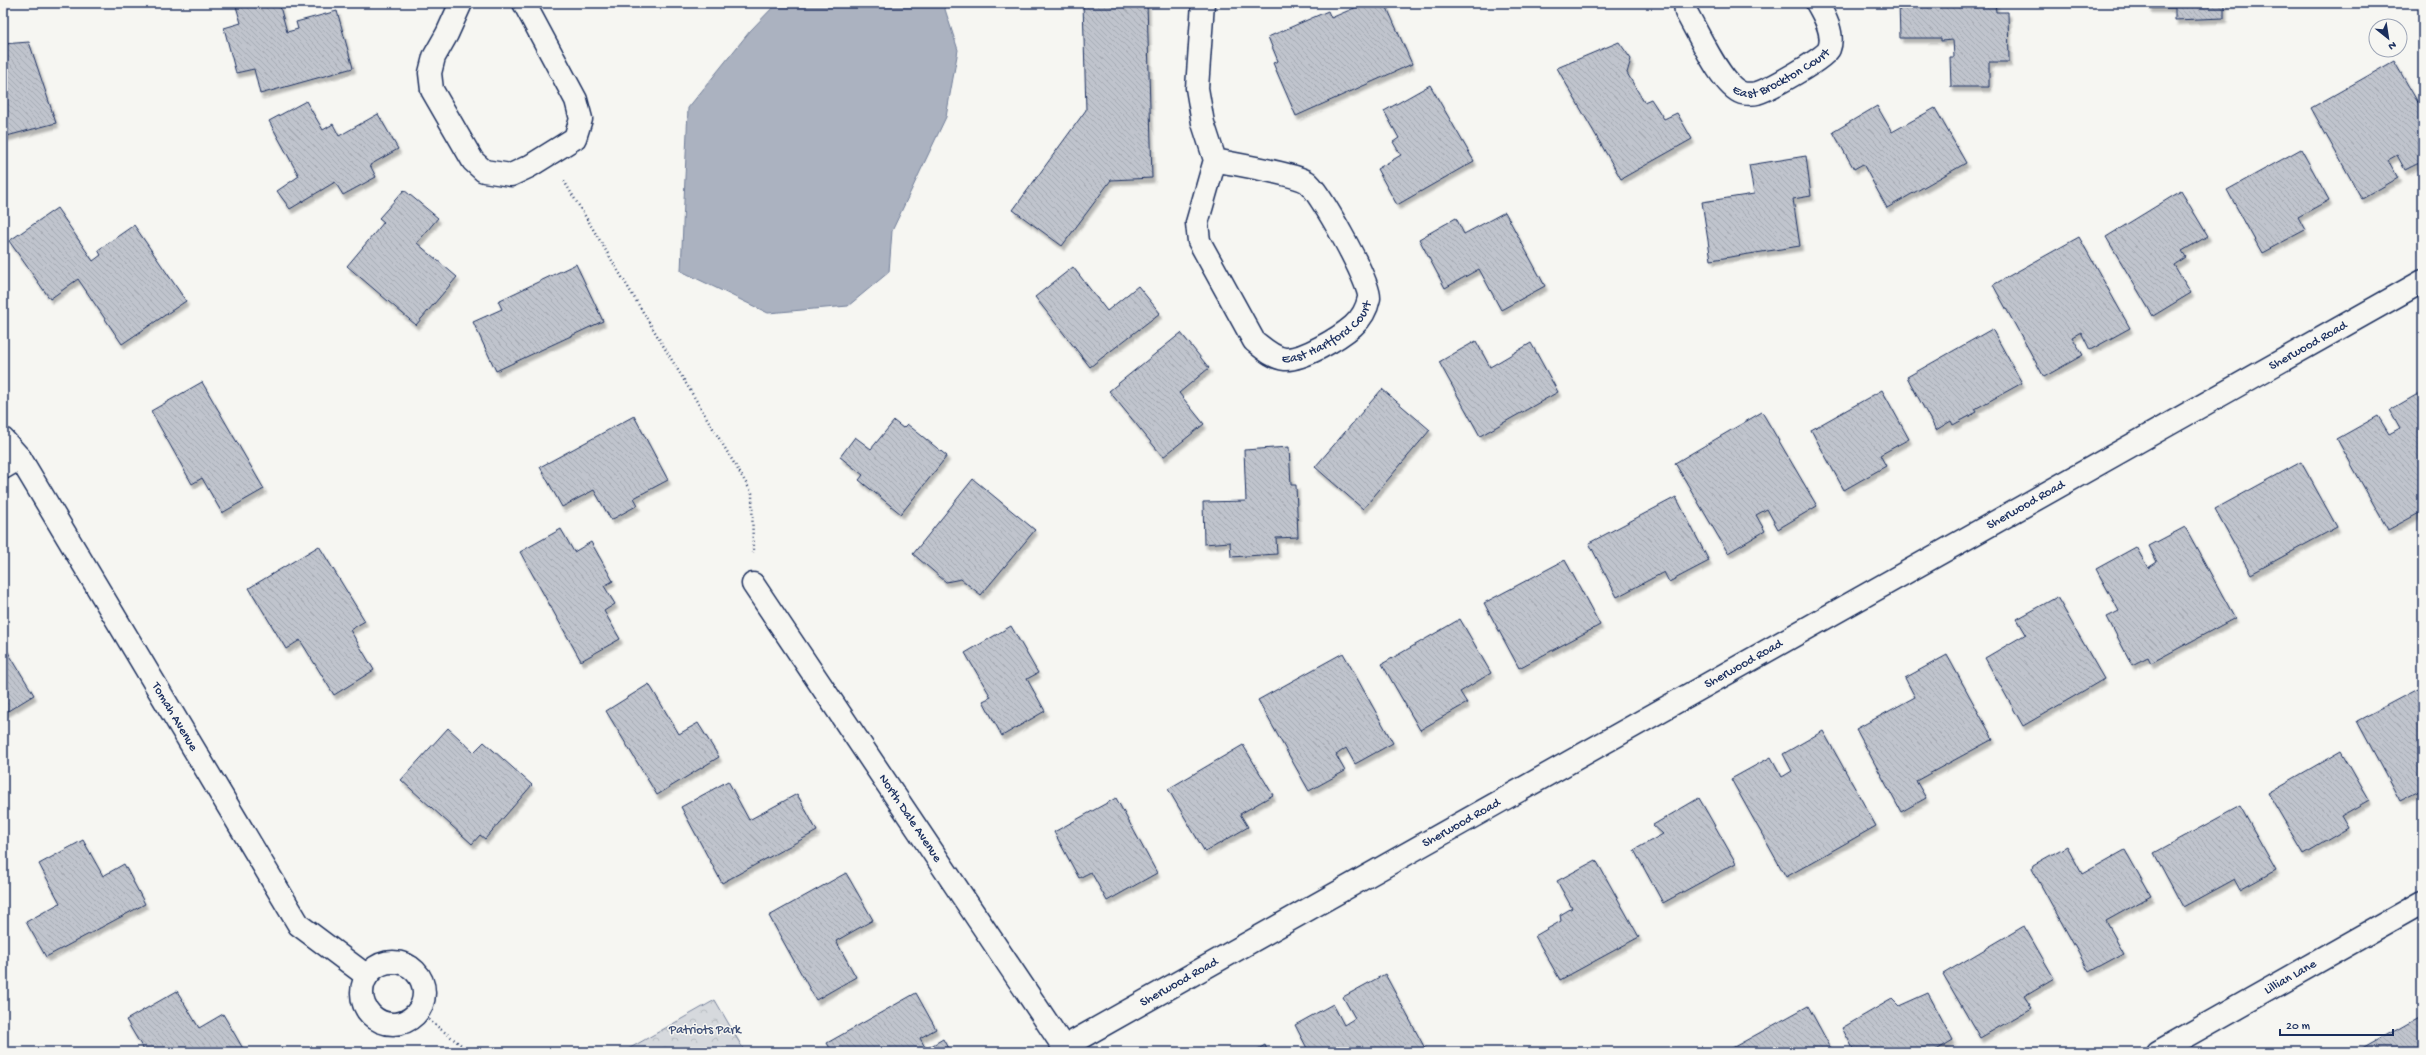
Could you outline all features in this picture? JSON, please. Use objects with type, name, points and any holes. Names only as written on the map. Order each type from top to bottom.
[{"type":"street","points":[[461,3],[447,34],[434,57],[430,74],[432,90],[473,161],[484,171],[511,174],[530,166],[575,138],[581,119],[576,100],[524,3]]},
{"type":"street","points":[[1203,3],[1197,88],[1203,123],[1215,160]]},
{"type":"street","name":"East Brockton Court","points":[[1685,3],[1686,12],[1728,84],[1743,94],[1757,94],[1821,58],[1829,49],[1830,33],[1817,3]]},
{"type":"street","name":"East Hartford Court","points":[[1215,160],[1306,181],[1319,195],[1364,278],[1370,296],[1364,313],[1353,326],[1305,355],[1285,359],[1269,353],[1254,341],[1199,241],[1197,223],[1215,160]]},
{"type":"street","name":"Sherwood Road","points":[[1066,1049],[2423,281]]},
{"type":"street","name":"Tomah Avenue","points":[[3,439],[12,463],[299,925],[367,976]]},
{"type":"street","name":"North Dale Avenue","points":[[753,584],[1066,1049]]},
{"type":"street","name":"Lillian Lane","points":[[2158,1052],[2423,902]]},
{"type":"street","points":[[401,963],[411,967],[418,974],[424,992],[423,1002],[419,1012],[412,1019],[402,1023],[391,1025],[380,1022],[365,1008],[362,997],[362,986],[367,976],[382,964],[401,963]]},
{"type":"path","points":[[547,155],[752,493],[753,584]]},
{"type":"path","points":[[419,1012],[470,1052]]},
{"type":"green space","name":"Patriots Park","points":[[715,1000],[745,1052],[623,1052]]},
{"type":"shaded area","points":[[777,3],[943,3],[958,50],[946,117],[892,231],[889,272],[848,306],[768,313],[681,271],[688,108],[750,31]]},
{"type":"building","points":[[235,3],[279,3],[287,32],[298,29],[296,22],[337,11],[353,68],[260,94],[254,69],[236,73],[224,28],[241,23]]},
{"type":"building","points":[[1083,3],[1147,3],[1152,178],[1111,180],[1062,246],[1013,210],[1086,110]]},
{"type":"building","points":[[1366,3],[1385,3],[1412,64],[1296,116],[1273,63],[1278,61],[1268,37],[1328,11],[1331,18]]},
{"type":"building","points":[[1899,3],[1995,3],[1996,12],[2008,12],[2009,62],[1989,62],[1989,87],[1951,87],[1950,57],[1954,57],[1953,40],[1941,41],[1941,38],[1900,38]]},
{"type":"building","points":[[2149,3],[2235,3],[2224,4],[2224,18],[2175,20],[2175,8],[2149,8]]},
{"type":"building","points":[[29,42],[56,123],[3,137],[3,44]]},
{"type":"building","points":[[1619,42],[1631,59],[1627,73],[1644,102],[1651,99],[1664,119],[1677,113],[1692,139],[1621,179],[1557,68]]},
{"type":"building","points":[[2394,61],[2423,111],[2423,161],[2405,170],[2397,155],[2388,160],[2398,178],[2362,199],[2311,108]]},
{"type":"building","points":[[1430,85],[1474,161],[1397,205],[1377,169],[1401,155],[1393,142],[1399,138],[1384,111]]},
{"type":"building","points":[[306,101],[323,130],[333,124],[339,136],[378,114],[398,149],[370,165],[376,177],[343,195],[335,182],[290,209],[277,191],[299,176],[269,121]]},
{"type":"building","points":[[1877,106],[1892,132],[1935,108],[1966,163],[1887,208],[1863,164],[1854,169],[1833,132]]},
{"type":"building","points":[[2301,149],[2329,200],[2298,217],[2305,230],[2262,253],[2227,190]]},
{"type":"building","points":[[1806,156],[1811,196],[1793,199],[1800,246],[1711,260],[1702,202],[1754,194],[1749,165]]},
{"type":"building","points":[[404,190],[438,218],[417,243],[457,277],[416,325],[347,266],[384,222],[379,218]]},
{"type":"building","points":[[2181,191],[2208,236],[2182,251],[2186,257],[2174,265],[2191,293],[2153,316],[2106,237]]},
{"type":"building","points":[[57,208],[93,261],[101,255],[98,250],[134,225],[186,301],[122,344],[78,279],[50,299],[9,241]]},
{"type":"building","points":[[1505,212],[1545,286],[1501,310],[1479,269],[1445,288],[1419,239],[1456,218],[1464,234]]},
{"type":"building","points":[[2079,237],[2130,328],[2090,350],[2081,332],[2072,337],[2083,355],[2044,377],[1993,285]]},
{"type":"building","points":[[576,264],[603,321],[496,371],[473,322],[502,309],[498,301]]},
{"type":"building","points":[[1073,267],[1107,311],[1138,286],[1160,313],[1090,367],[1035,297]]},
{"type":"building","points":[[1992,329],[2022,383],[1975,409],[1977,412],[1953,425],[1951,421],[1936,430],[1907,377]]},
{"type":"building","points":[[1181,333],[1209,368],[1179,393],[1204,424],[1163,457],[1109,391]]},
{"type":"building","points":[[1476,341],[1490,367],[1531,343],[1558,392],[1480,436],[1439,362]]},
{"type":"building","points":[[202,382],[264,489],[222,513],[202,478],[192,484],[151,411]]},
{"type":"building","points":[[1382,389],[1430,430],[1363,509],[1315,467]]},
{"type":"building","points":[[1882,390],[1909,439],[1880,455],[1886,466],[1844,490],[1811,430]]},
{"type":"building","points":[[2423,391],[2423,511],[2388,530],[2337,439],[2378,416],[2389,434],[2400,428],[2390,410]]},
{"type":"building","points":[[1762,412],[1817,506],[1778,529],[1767,509],[1756,515],[1765,531],[1728,553],[1675,463]]},
{"type":"building","points":[[634,416],[668,480],[634,498],[638,505],[611,520],[594,490],[562,507],[540,467]]},
{"type":"building","points":[[894,421],[903,428],[907,424],[947,456],[901,514],[859,480],[863,475],[840,457],[855,437],[871,449]]},
{"type":"building","points":[[1289,447],[1291,485],[1296,485],[1298,537],[1276,538],[1277,554],[1231,557],[1230,542],[1204,544],[1203,502],[1246,501],[1244,450]]},
{"type":"building","points":[[2301,462],[2337,527],[2251,574],[2215,509]]},
{"type":"building","points":[[973,479],[1035,530],[981,595],[961,579],[946,582],[913,554]]},
{"type":"building","points":[[1676,497],[1709,561],[1669,582],[1664,572],[1617,597],[1589,543]]},
{"type":"building","points":[[2185,527],[2235,618],[2151,663],[2148,657],[2132,665],[2107,617],[2119,611],[2096,569],[2136,547],[2148,568],[2157,562],[2149,546]]},
{"type":"building","points":[[561,529],[574,552],[591,542],[613,581],[604,586],[615,604],[604,611],[620,639],[581,661],[520,552]]},
{"type":"building","points":[[319,546],[365,621],[350,630],[374,670],[334,695],[300,640],[286,649],[249,588]]},
{"type":"building","points":[[1565,560],[1600,625],[1519,668],[1484,603]]},
{"type":"building","points":[[2057,597],[2104,679],[2023,726],[1985,658],[2026,634],[2017,619]]},
{"type":"building","points":[[1460,619],[1491,673],[1460,692],[1467,703],[1420,730],[1382,664]]},
{"type":"building","points":[[1011,626],[1038,673],[1027,679],[1045,711],[1002,736],[983,701],[991,697],[965,653]]},
{"type":"building","points":[[3,644],[34,695],[3,714]]},
{"type":"building","points":[[1343,653],[1393,743],[1355,764],[1346,748],[1336,755],[1345,771],[1309,791],[1258,700]]},
{"type":"building","points":[[1947,655],[1993,739],[1916,781],[1926,798],[1901,812],[1856,729],[1915,697],[1905,678]]},
{"type":"building","points":[[649,684],[679,734],[698,723],[719,757],[657,795],[606,711]]},
{"type":"building","points":[[2423,686],[2423,789],[2400,801],[2357,721]]},
{"type":"building","points":[[448,728],[474,752],[484,742],[532,785],[485,839],[480,835],[472,844],[401,780]]},
{"type":"building","points":[[1823,731],[1876,826],[1786,877],[1731,779],[1771,757],[1782,777],[1792,771],[1783,754]]},
{"type":"building","points":[[1243,745],[1273,795],[1240,814],[1248,827],[1205,852],[1168,789]]},
{"type":"building","points":[[2341,751],[2369,800],[2341,816],[2348,828],[2304,854],[2268,793]]},
{"type":"building","points":[[728,781],[749,820],[797,794],[817,831],[722,883],[681,807]]},
{"type":"building","points":[[1116,798],[1157,873],[1107,901],[1091,872],[1079,878],[1054,832]]},
{"type":"building","points":[[1699,798],[1736,863],[1663,903],[1634,850],[1663,834],[1653,825]]},
{"type":"building","points":[[2240,806],[2276,870],[2240,890],[2234,879],[2183,907],[2154,853]]},
{"type":"building","points":[[83,840],[103,876],[124,864],[145,904],[46,957],[26,922],[60,903],[39,864]]},
{"type":"building","points":[[2067,846],[2082,874],[2125,850],[2151,896],[2106,921],[2124,953],[2089,972],[2032,869],[2033,865]]},
{"type":"building","points":[[1596,860],[1639,937],[1560,980],[1535,936],[1561,921],[1560,915],[1572,908],[1557,881]]},
{"type":"building","points":[[846,873],[873,920],[836,941],[856,977],[816,1000],[769,916]]},
{"type":"building","points":[[2024,926],[2054,978],[2024,996],[2032,1008],[1980,1038],[1943,974]]},
{"type":"building","points":[[1385,974],[1427,1052],[1309,1052],[1295,1025],[1333,1004],[1344,1025],[1355,1018],[1343,997]]},
{"type":"building","points":[[177,991],[199,1028],[223,1014],[245,1052],[145,1052],[126,1020]]},
{"type":"building","points":[[916,993],[936,1029],[920,1038],[926,1049],[943,1039],[950,1052],[832,1052],[827,1043]]},
{"type":"building","points":[[1928,993],[1953,1040],[1933,1052],[1855,1052],[1842,1028],[1892,999],[1899,1006]]},
{"type":"building","points":[[1808,1006],[1833,1052],[1725,1052]]},
{"type":"building","points":[[2422,1015],[2423,1052],[2357,1052]]},
{"type":"building","points":[[1265,1045],[1268,1052],[1253,1052]]}]
